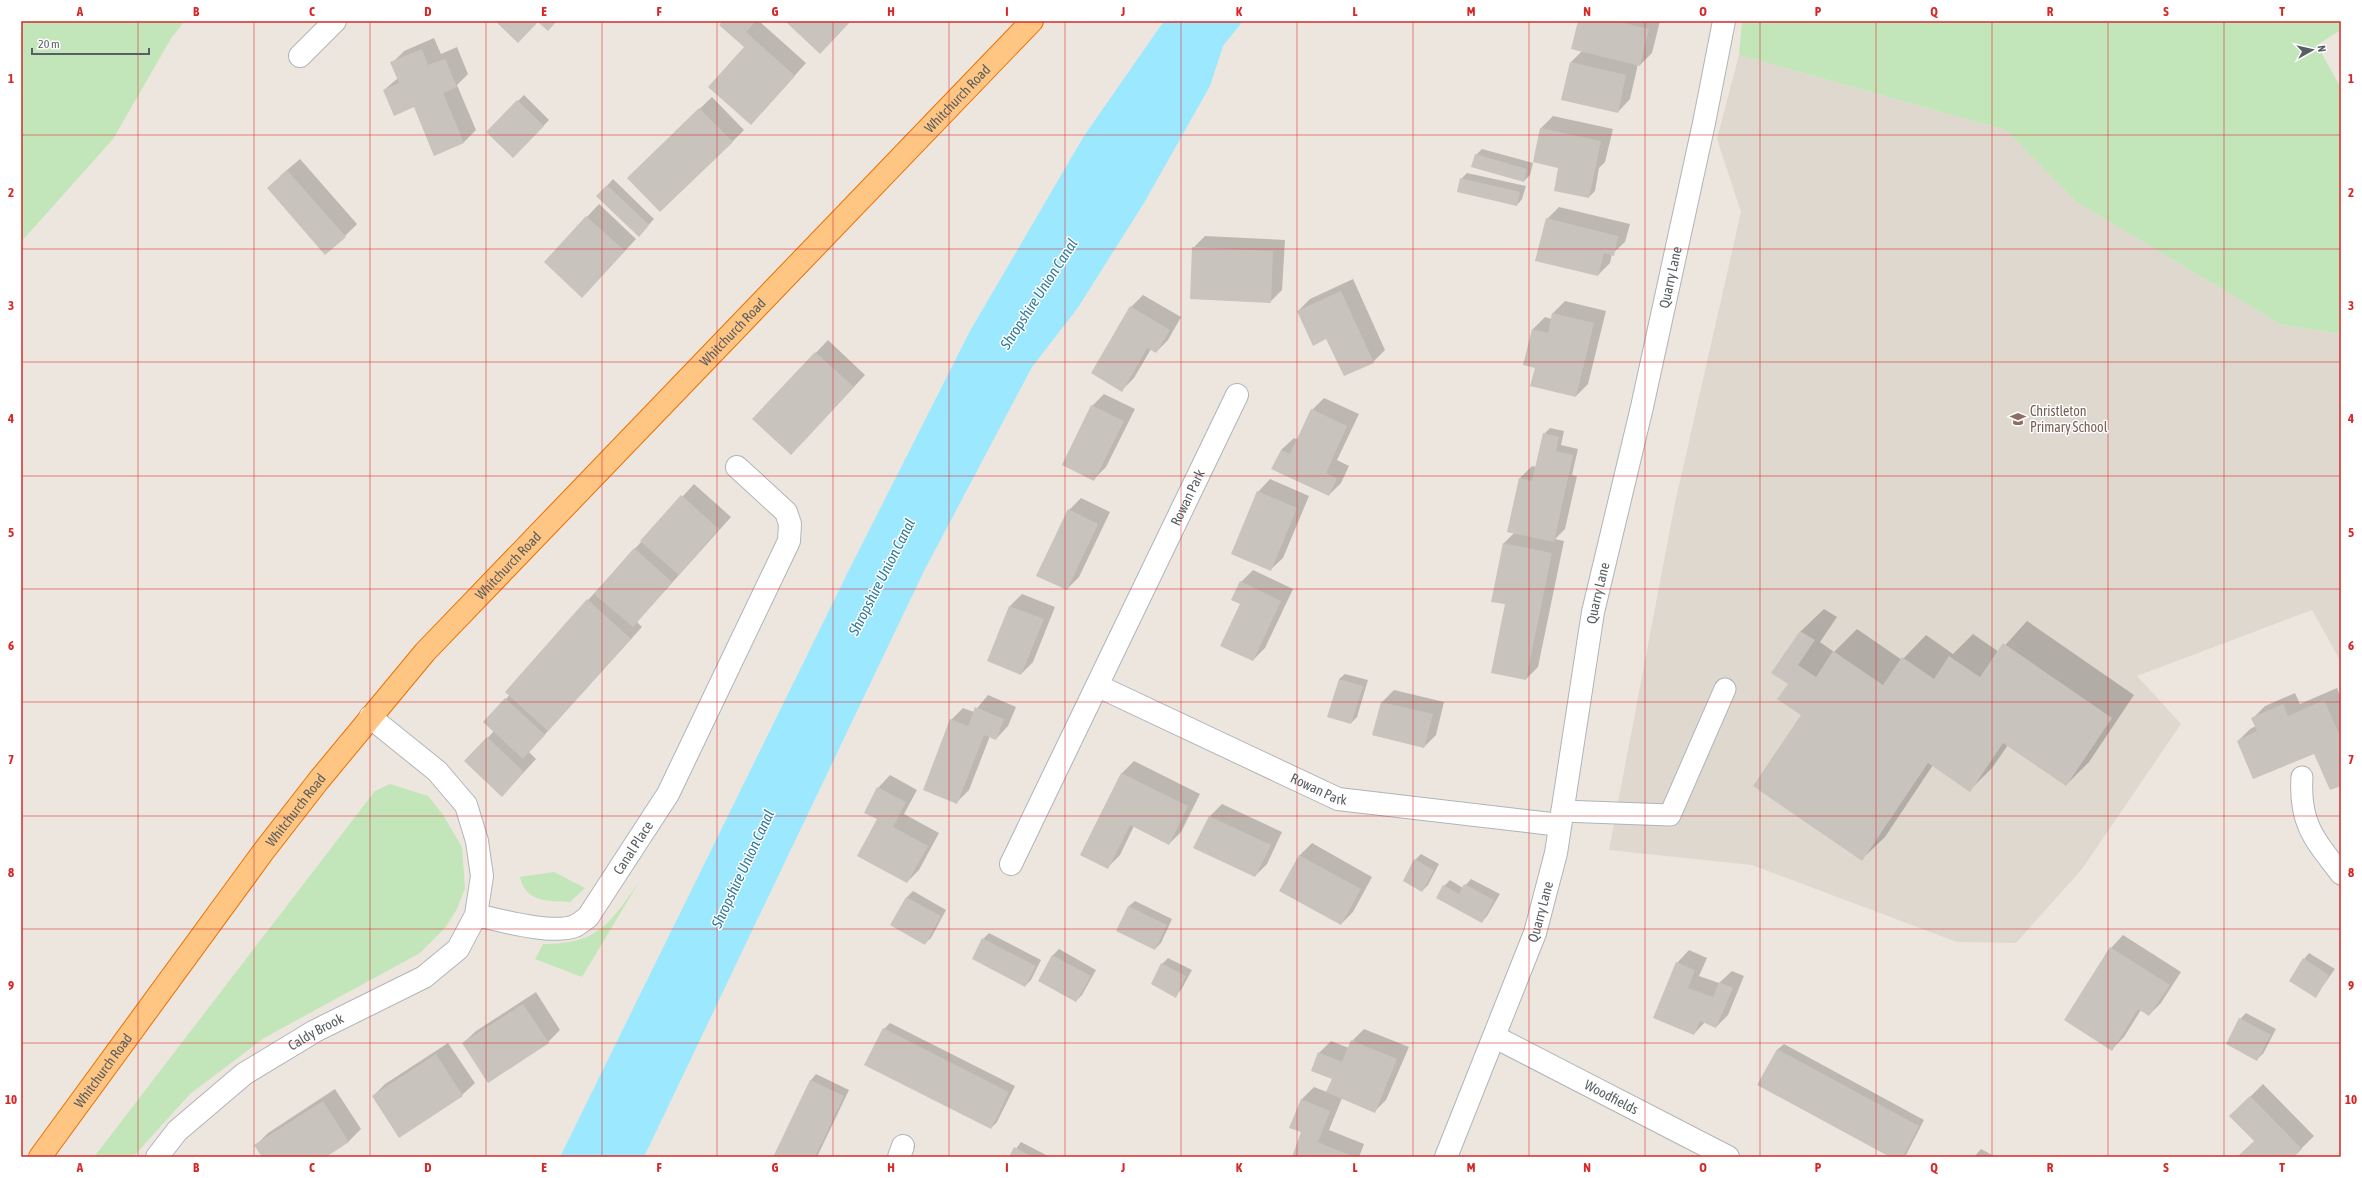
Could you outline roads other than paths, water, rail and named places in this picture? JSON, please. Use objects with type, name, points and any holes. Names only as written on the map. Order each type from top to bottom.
[{"type":"highway","name":"Whitchurch Road","points":[[40,1157],[263,852],[370,717],[425,652],[1032,21]]},
{"type":"street","points":[[300,56],[335,21]]},
{"type":"street","name":"Quarry Lane","points":[[1446,1157],[1495,1037],[1535,933],[1556,853],[1593,612],[1649,377],[1704,123],[1724,21]]},
{"type":"street","name":"Rowan Park","points":[[1011,864],[1237,395]]},
{"type":"street","name":"Canal Place","points":[[476,915],[517,924],[558,929],[574,926],[588,917],[668,794],[789,541],[790,524],[786,512],[737,467]]},
{"type":"street","name":"Rowan Park","points":[[1098,686],[1338,799],[1561,818]]},
{"type":"street","points":[[370,717],[436,771],[466,806],[477,841],[482,876],[476,915]]},
{"type":"street","name":"Caldy Brook","points":[[157,1157],[177,1132],[244,1074],[315,1030],[424,977],[458,948],[476,915]]},
{"type":"street","name":"Woodfields","points":[[1495,1037],[1728,1157]]},
{"type":"lane","points":[[1561,818],[1670,815],[1725,689]]},
{"type":"lane","points":[[2302,777],[2301,795],[2305,820],[2314,838],[2341,874]]},
{"type":"water","name":"Shropshire Union Canal","points":[[1164,21],[1243,21],[1223,46],[1210,86],[1144,203],[1077,309],[1032,367],[924,571],[644,1157],[560,1157],[848,572],[970,331],[1084,136]]},
{"type":"place","name":"Christleton Primary School","points":[[2018,419]]}]
